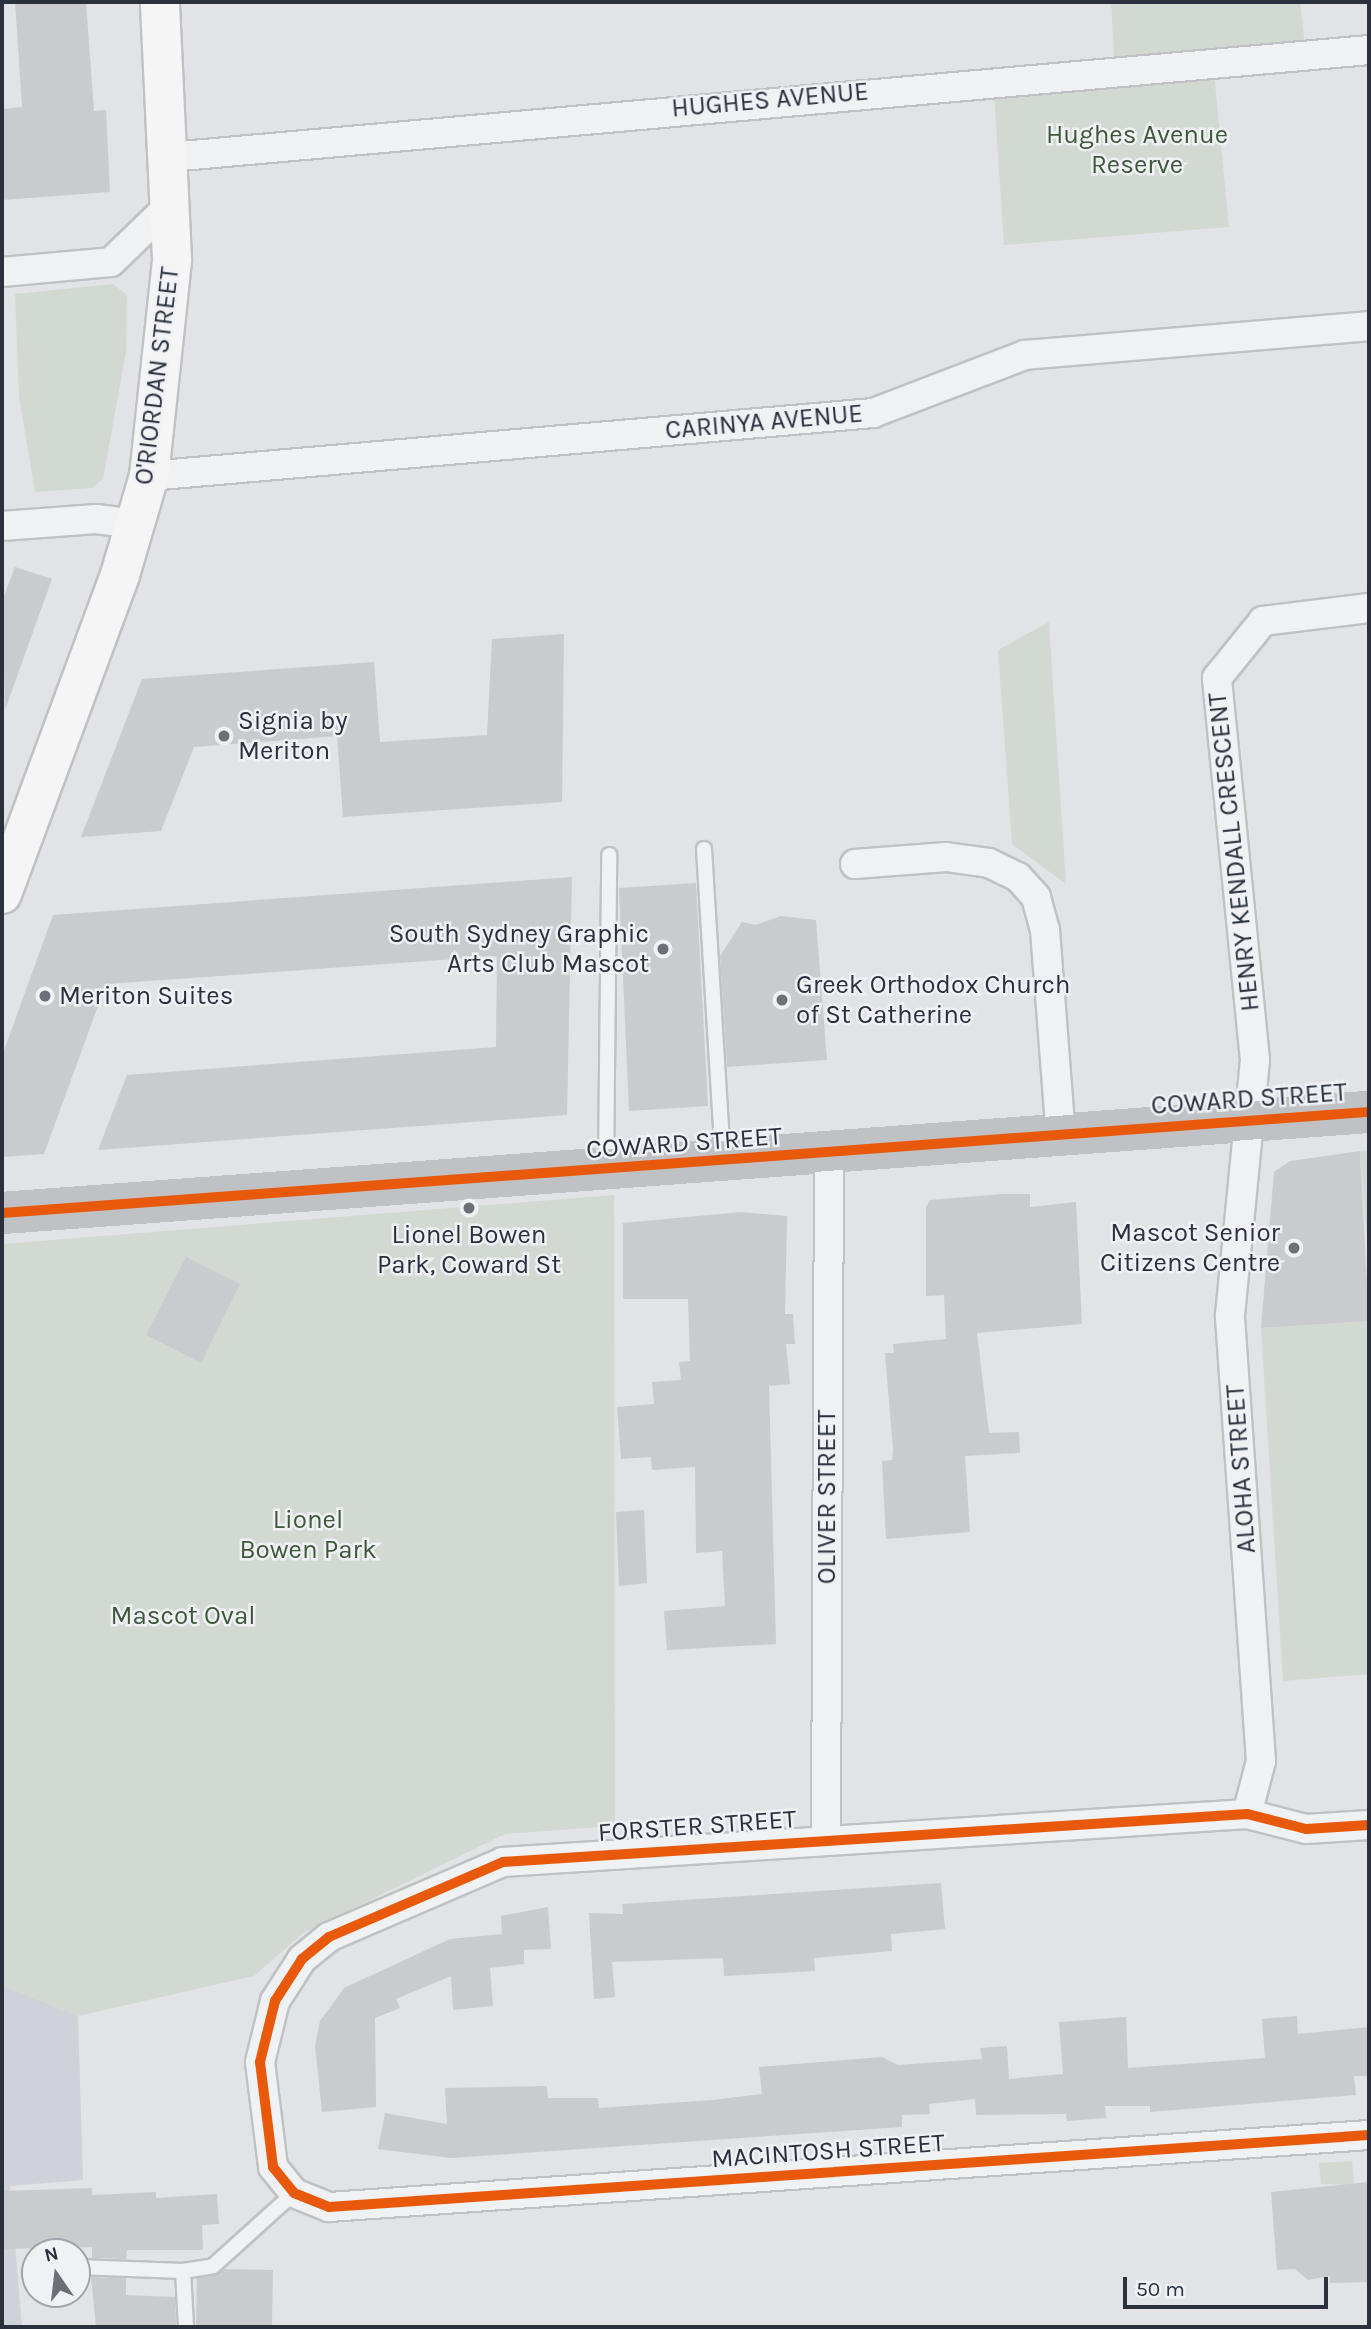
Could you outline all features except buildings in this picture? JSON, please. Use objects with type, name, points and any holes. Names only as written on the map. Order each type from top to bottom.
[{"type":"main road","name":"O'RIORDAN STREET","points":[[3,887],[136,524],[149,476],[172,259],[170,157],[160,2]]},
{"type":"street","name":"HUGHES AVENUE","points":[[170,157],[1369,50]]},
{"type":"street","points":[[2,272],[111,262],[171,204]]},
{"type":"street","name":"CARINYA AVENUE","points":[[149,476],[873,413],[1025,355],[1369,326]]},
{"type":"street","points":[[2,526],[96,519],[136,524]]},
{"type":"street","name":"HENRY KENDALL CRESCENT","points":[[1249,1122],[1255,1060],[1217,678],[1263,621],[1369,608]]},
{"type":"street","points":[[855,864],[946,857],[989,863],[1018,877],[1036,897],[1045,930],[1061,1136]]},
{"type":"street","name":"COWARD STREET","points":[[10,1210],[829,1155],[1369,1112]]},
{"type":"street","name":"ALOHA STREET","points":[[1247,1814],[1261,1761],[1230,1315],[1249,1122]]},
{"type":"street","name":"OLIVER STREET","points":[[826,1840],[829,1155]]},
{"type":"street","name":"FORSTER STREET","points":[[294,2193],[273,2167],[260,2062],[264,2030],[284,1983],[329,1937],[503,1862],[1247,1814],[1306,1829],[1369,1825]]},
{"type":"street","name":"MACINTOSH STREET","points":[[294,2193],[329,2207],[352,2207],[1369,2135]]},
{"type":"lane","points":[[704,849],[723,1162]]},
{"type":"lane","points":[[606,1171],[609,855]]},
{"type":"lane","points":[[91,2267],[183,2270],[213,2266],[294,2193]]},
{"type":"lane","points":[[183,2270],[186,2327]]},
{"type":"shaded area","points":[[2,1985],[78,2016],[83,2180],[10,2186],[22,2327],[2,2327]]},
{"type":"green space","name":"Hughes Avenue Reserve","points":[[1111,2],[1300,2],[1306,55],[1213,63],[1229,227],[1004,245],[993,79],[1115,70]]},
{"type":"green space","points":[[113,284],[127,295],[126,352],[103,479],[92,488],[35,492],[19,397],[15,294]]},
{"type":"green space","points":[[1049,622],[1066,884],[1012,844],[998,650]]},
{"type":"green space","points":[[1369,1150],[1369,1269],[1360,1151]]},
{"type":"green space","name":"Lionel Bowen Park","points":[[614,1195],[615,1826],[505,1834],[303,1933],[254,1976],[78,2016],[2,1985],[2,1244]]},
{"type":"green space","points":[[1369,1321],[1369,1674],[1283,1681],[1261,1328]]},
{"type":"green space","points":[[1352,2161],[1354,2185],[1321,2184],[1319,2163]]},
{"type":"cycle path","points":[[2,1213],[1369,1112]]},
{"type":"cycle path","points":[[1369,1825],[1306,1829],[1247,1814],[503,1862],[329,1937],[302,1959],[275,2001],[260,2062],[273,2167],[294,2193],[329,2207],[1369,2135]]},
{"type":"place","name":"Signia by Meriton","points":[[224,736]]},
{"type":"place","name":"South Sydney Graphic Arts Club Mascot","points":[[663,949]]},
{"type":"place","name":"Meriton Suites","points":[[45,996]]},
{"type":"place","name":"Greek Orthodox Church of St Catherine","points":[[782,1000]]},
{"type":"place","name":"Lionel Bowen Park, Coward St","points":[[469,1208]]},
{"type":"place","name":"Mascot Senior Citizens Centre","points":[[1294,1248]]},
{"type":"park label","name":"Mascot Oval","points":[[183,1616]]}]
